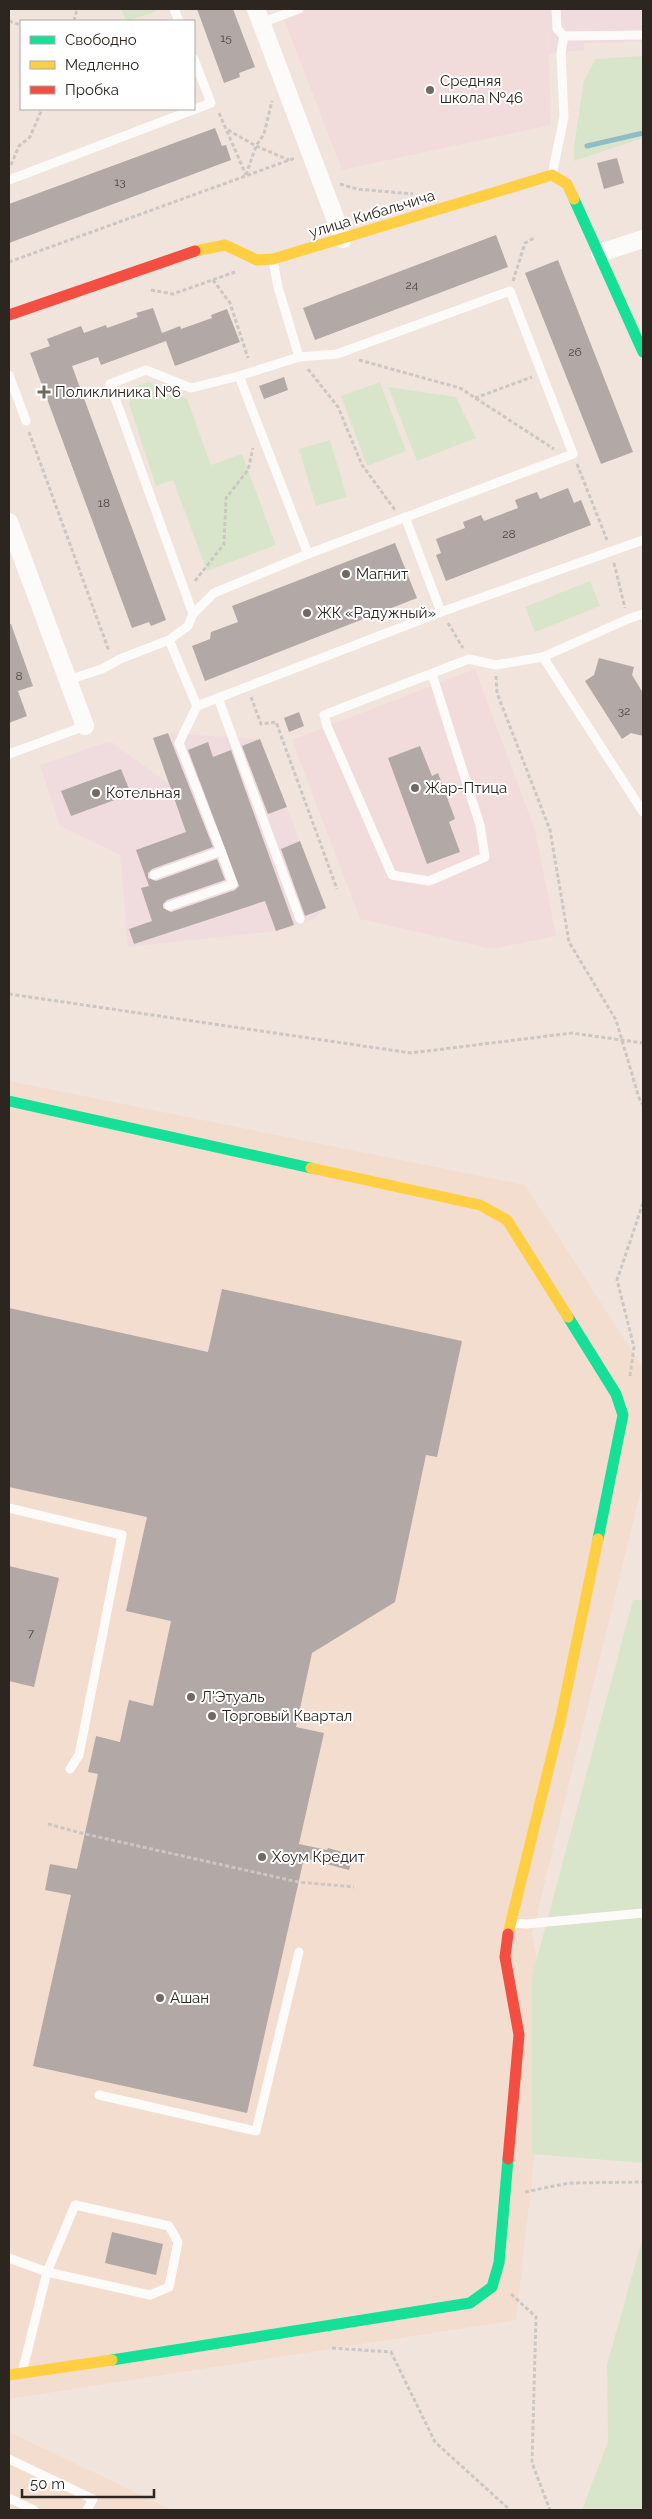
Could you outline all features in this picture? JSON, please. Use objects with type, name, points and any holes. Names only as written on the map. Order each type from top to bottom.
[{"type":"street","points":[[259,16],[343,239]]},
{"type":"street","points":[[552,175],[567,184],[600,253],[643,352]]},
{"type":"street","name":"улица Кибальчича","points":[[257,260],[272,258],[343,239],[552,175]]},
{"type":"street","points":[[600,253],[643,239]]},
{"type":"street","points":[[9,315],[195,250],[225,246],[257,260]]},
{"type":"street","points":[[9,522],[86,726]]},
{"type":"street","points":[[9,1102],[480,1205],[507,1220],[616,1394],[623,1415],[560,1722],[508,1922],[505,1957],[519,2035],[499,2263],[492,2287],[470,2303],[21,2376],[9,2375]]},
{"type":"lane","points":[[259,16],[299,9]]},
{"type":"lane","points":[[556,9],[557,29],[564,36],[643,35]]},
{"type":"lane","points":[[552,175],[564,117],[561,53],[564,36]]},
{"type":"lane","points":[[195,62],[211,103],[195,109]]},
{"type":"lane","points":[[9,180],[193,110]]},
{"type":"lane","points":[[272,258],[278,287],[299,357]]},
{"type":"lane","points":[[68,680],[102,669],[120,658],[169,640],[188,626],[193,614],[214,593],[308,554],[573,454],[510,291],[337,354],[299,357],[239,376],[192,388],[146,370],[110,384],[193,614]]},
{"type":"lane","points":[[9,375],[26,421]]},
{"type":"lane","points":[[239,376],[308,554]]},
{"type":"lane","points":[[402,518],[441,612]]},
{"type":"lane","points":[[169,906],[233,884],[179,743],[197,706],[441,612],[643,540]]},
{"type":"lane","points":[[432,674],[480,826],[485,857],[429,881],[392,875],[327,726],[324,715],[469,659],[496,665],[543,657],[643,614]]},
{"type":"lane","points":[[169,640],[197,706]]},
{"type":"lane","points":[[543,657],[643,812]]},
{"type":"lane","points":[[218,698],[300,919]]},
{"type":"lane","points":[[9,754],[86,726]]},
{"type":"lane","points":[[154,875],[221,851]]},
{"type":"lane","points":[[9,1508],[122,1535],[79,1755],[70,1769]]},
{"type":"lane","points":[[508,1922],[526,1924],[643,1913]]},
{"type":"lane","points":[[100,2095],[256,2131],[299,1952]]},
{"type":"lane","points":[[9,2258],[47,2272],[150,2295],[169,2287],[178,2242],[169,2226],[75,2205],[47,2272],[21,2376]]},
{"type":"lane","points":[[9,2459],[93,2499],[87,2510]]},
{"type":"lane","points":[[9,2498],[34,2510]]},
{"type":"path","points":[[246,175],[256,146],[264,134],[270,105],[283,81]]},
{"type":"path","points":[[211,103],[222,116],[246,175]]},
{"type":"path","points":[[9,171],[19,146],[30,137],[42,110]]},
{"type":"path","points":[[227,129],[256,146],[289,160]]},
{"type":"path","points":[[9,262],[310,152]]},
{"type":"path","points":[[320,179],[357,188],[416,194]]},
{"type":"path","points":[[510,291],[525,243],[534,238]]},
{"type":"path","points":[[145,292],[154,289],[173,294],[244,269],[257,260]]},
{"type":"path","points":[[213,280],[230,303],[248,358]]},
{"type":"path","points":[[337,354],[460,388],[553,448],[573,454],[612,552],[628,619]]},
{"type":"path","points":[[299,357],[338,407],[362,465],[402,518]]},
{"type":"path","points":[[475,398],[542,374]]},
{"type":"path","points":[[26,421],[110,653],[120,658]]},
{"type":"path","points":[[185,593],[224,544],[226,498],[248,470],[258,428]]},
{"type":"path","points":[[441,612],[469,659]]},
{"type":"path","points":[[496,665],[497,692],[550,830],[569,942],[616,1020],[638,1098],[643,1105]]},
{"type":"path","points":[[247,687],[261,724],[276,722],[337,889]]},
{"type":"path","points":[[9,994],[410,1053],[572,1033],[643,1043]]},
{"type":"path","points":[[628,1386],[634,1347],[618,1280],[643,1203]]},
{"type":"path","points":[[48,1824],[298,1882],[354,1887]]},
{"type":"path","points":[[505,2196],[569,2183],[643,2182]]},
{"type":"path","points":[[499,2263],[511,2296],[536,2317],[532,2463],[550,2510]]},
{"type":"path","points":[[327,2348],[391,2352],[436,2442],[510,2510]]},
{"type":"shaded area","name":"Средняя школа №46","points":[[280,9],[547,9],[551,125],[342,170]]},
{"type":"shaded area","points":[[547,9],[643,9],[643,42],[584,43],[584,50],[549,54]]},
{"type":"shaded area","name":"Жар-Птица","points":[[475,669],[535,830],[556,936],[492,949],[360,919],[292,740]]},
{"type":"shaded area","points":[[168,733],[260,739],[326,908],[313,919],[276,931],[128,947],[120,855],[60,826],[40,765],[110,741],[169,784],[153,738]]},
{"type":"shaded area","points":[[9,1081],[525,1185],[643,1368],[643,1482],[532,1934],[549,2025],[516,2320],[9,2399]]},
{"type":"shaded area","points":[[9,2432],[118,2484],[172,2510],[9,2510]]},
{"type":"green space","points":[[121,9],[155,9],[156,12],[129,20],[126,20]]},
{"type":"green space","points":[[643,56],[643,138],[574,161],[574,146],[584,80],[596,59]]},
{"type":"green space","points":[[149,382],[187,399],[211,465],[242,454],[276,545],[207,571],[173,480],[156,486],[129,404],[133,387]]},
{"type":"green space","points":[[380,382],[406,451],[367,466],[341,396]]},
{"type":"green space","points":[[388,387],[456,397],[476,438],[417,461]]},
{"type":"green space","points":[[330,440],[347,497],[316,506],[299,449]]},
{"type":"green space","points":[[590,581],[600,606],[535,632],[525,607]]},
{"type":"green space","points":[[633,1600],[643,1600],[643,2163],[532,2154],[532,1977]]},
{"type":"green space","points":[[642,2240],[643,2510],[582,2510],[608,2441],[607,2365]]},
{"type":"building","points":[[197,9],[233,9],[255,67],[239,73],[240,77],[224,83]]},
{"type":"building","points":[[215,128],[222,146],[226,145],[231,160],[9,243],[9,204]]},
{"type":"building","points":[[617,158],[624,183],[604,189],[597,163]]},
{"type":"building","points":[[496,235],[508,267],[315,340],[303,308]]},
{"type":"building","points":[[558,260],[633,452],[601,464],[525,273]]},
{"type":"building","points":[[153,308],[162,333],[180,326],[181,329],[212,318],[211,315],[227,309],[240,342],[175,366],[166,341],[101,365],[98,357],[72,366],[166,620],[151,626],[149,622],[132,628],[30,353],[50,346],[47,339],[81,326],[84,333],[106,325],[107,328],[138,317],[136,313]]},
{"type":"building","points":[[284,377],[288,390],[264,399],[259,386]]},
{"type":"building","points":[[568,488],[574,503],[581,500],[591,525],[446,581],[436,555],[441,553],[436,539],[465,528],[463,522],[481,515],[484,521],[518,508],[515,500],[537,492],[540,499]]},
{"type":"building","name":"ЖК «Радужный»","points":[[395,543],[417,598],[205,681],[192,646],[210,639],[211,632],[238,622],[232,606]]},
{"type":"building","points":[[9,624],[11,624],[33,686],[18,691],[27,716],[9,723]]},
{"type":"building","points":[[599,658],[634,667],[632,675],[643,693],[643,736],[631,733],[622,739],[585,681],[594,675]]},
{"type":"building","points":[[299,712],[304,726],[289,732],[284,718]]},
{"type":"building","points":[[168,733],[213,847],[152,869],[148,873],[148,878],[156,881],[217,859],[225,880],[167,900],[163,904],[163,908],[171,912],[235,890],[239,886],[188,750],[208,742],[213,757],[231,750],[294,925],[276,931],[265,901],[134,944],[129,929],[152,921],[141,888],[149,886],[136,850],[186,832],[153,738]]},
{"type":"building","points":[[260,739],[287,807],[268,814],[242,746]]},
{"type":"building","points":[[420,746],[432,776],[438,773],[455,819],[449,822],[460,852],[427,864],[388,758]]},
{"type":"building","name":"Котельная","points":[[121,769],[131,794],[71,816],[61,791]]},
{"type":"building","points":[[300,841],[326,908],[305,916],[281,849]]},
{"type":"building","name":"Торговый Квартал","points":[[222,1289],[462,1341],[437,1457],[426,1455],[395,1602],[312,1653],[296,1727],[324,1733],[299,1844],[327,1850],[328,1848],[353,1855],[349,1870],[304,1858],[247,2113],[33,2066],[71,1895],[45,1890],[50,1864],[77,1869],[98,1774],[88,1772],[96,1736],[120,1742],[129,1700],[153,1706],[171,1621],[126,1611],[147,1517],[9,1487],[9,1308],[208,1352]]},
{"type":"building","points":[[9,1566],[59,1578],[34,1687],[9,1681]]},
{"type":"building","points":[[112,2232],[163,2244],[156,2275],[105,2263]]},
{"type":"waterway","points":[[587,146],[643,133]]},
{"type":"traffic: fast","points":[[574,199],[643,352]]},
{"type":"traffic: fast","points":[[9,1101],[311,1168]]},
{"type":"traffic: fast","points":[[568,1317],[616,1394],[623,1415],[598,1539]]},
{"type":"traffic: fast","points":[[112,2360],[470,2303],[492,2287],[499,2263],[508,2159]]},
{"type":"traffic: slow","points":[[195,251],[225,245],[257,260],[273,259],[552,175],[567,184],[574,199]]},
{"type":"traffic: slow","points":[[311,1168],[480,1205],[507,1220],[568,1317]]},
{"type":"traffic: slow","points":[[508,1934],[560,1722],[598,1539]]},
{"type":"traffic: slow","points":[[9,2375],[112,2360]]},
{"type":"traffic: jam","points":[[9,315],[195,251]]},
{"type":"traffic: jam","points":[[508,1934],[505,1957],[519,2035],[508,2159]]},
{"type":"place","name":"Средняя школа №46","points":[[430,90]]},
{"type":"place","name":"Поликлиника №6","points":[[44,392]]},
{"type":"place","name":"Магнит","points":[[346,574]]},
{"type":"place","name":"ЖК «Радужный»","points":[[307,613]]},
{"type":"place","name":"Жар-Птица","points":[[415,788]]},
{"type":"place","name":"Котельная","points":[[96,793]]},
{"type":"place","name":"Л'Этуаль","points":[[191,1697]]},
{"type":"place","name":"Торговый Квартал","points":[[212,1716]]},
{"type":"place","name":"Хоум Кредит","points":[[262,1857]]},
{"type":"place","name":"Ашан","points":[[160,1998]]}]
